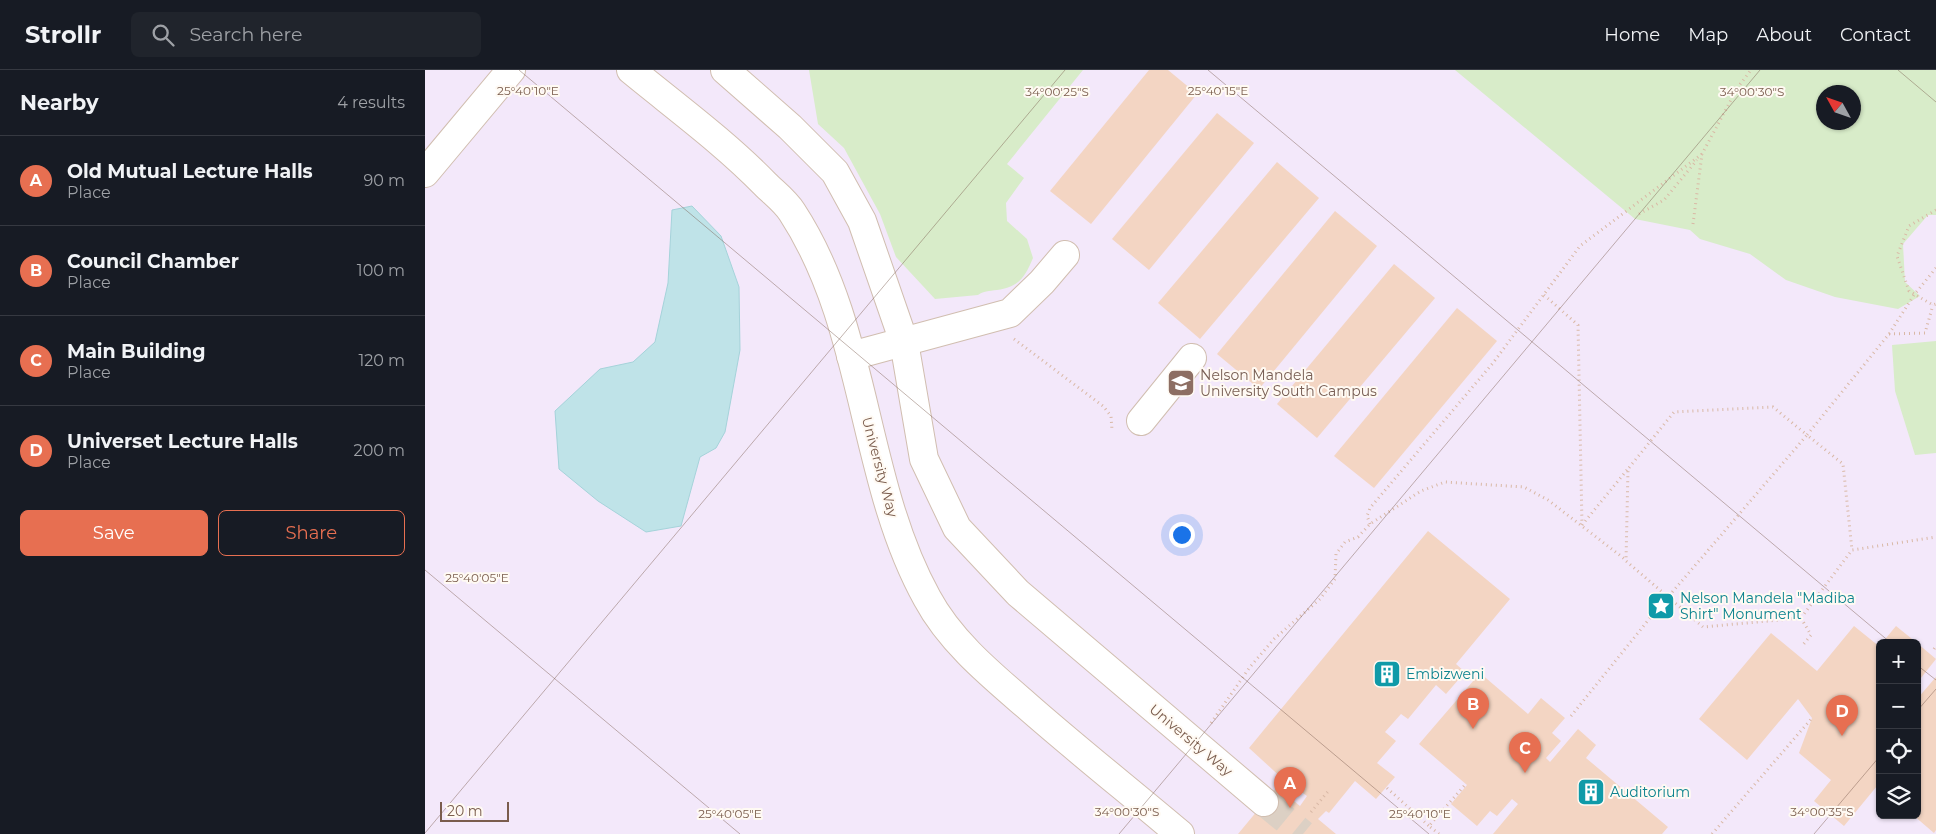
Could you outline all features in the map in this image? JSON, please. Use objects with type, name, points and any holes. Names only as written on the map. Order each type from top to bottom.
[{"type":"lane","points":[[425,173],[511,70]]},
{"type":"lane","name":"University Way","points":[[631,70],[753,171],[791,209],[810,242],[826,278],[851,356],[891,510],[905,554],[928,600],[957,640],[997,680],[1180,834]]},
{"type":"lane","name":"University Way","points":[[725,70],[791,126],[835,172],[862,222],[904,342],[925,459],[957,528],[1018,593],[1263,802]]},
{"type":"lane","points":[[851,356],[1010,313],[1042,282],[1065,255]]},
{"type":"lane","points":[[1141,421],[1192,358]]},
{"type":"path","points":[[1639,214],[1664,200],[1702,154],[1738,87],[1751,70]]},
{"type":"path","points":[[1693,224],[1702,154]]},
{"type":"path","points":[[1370,524],[1367,516],[1370,508],[1493,363],[1580,246],[1702,154]]},
{"type":"path","points":[[1889,334],[1925,333],[1934,305],[1909,291],[1897,256],[1909,226],[1936,210]]},
{"type":"path","points":[[1571,716],[1668,597],[1807,435],[1889,334],[1914,294],[1936,268]]},
{"type":"path","points":[[1543,295],[1578,325],[1582,525]]},
{"type":"path","points":[[1005,339],[1014,338],[1103,406],[1111,416],[1112,430]]},
{"type":"path","points":[[1196,744],[1250,667],[1274,639],[1320,600],[1335,579],[1336,554],[1345,542],[1358,537],[1370,524],[1421,491],[1445,482],[1524,487],[1548,500],[1626,561],[1703,627],[1801,618],[1852,550],[1843,464],[1773,407],[1674,412],[1582,525]]},
{"type":"path","points":[[1626,561],[1628,469]]},
{"type":"path","points":[[1852,550],[1936,537]]},
{"type":"path","points":[[1801,618],[1811,635],[1802,646]]},
{"type":"path","points":[[1712,834],[1812,718]]},
{"type":"path","points":[[1429,826],[1465,785]]},
{"type":"path","points":[[1387,788],[1439,834]]},
{"type":"path","points":[[1311,812],[1330,789]]},
{"type":"shaded area","name":"Nelson Mandela University South Campus","points":[[425,70],[1936,70],[1936,834],[425,834]]},
{"type":"green space","points":[[809,70],[1083,70],[1007,164],[1024,178],[1006,203],[1007,221],[1027,239],[1033,258],[1024,276],[1016,284],[1005,289],[984,292],[978,295],[935,299],[896,257],[880,214],[844,148],[818,124]]},
{"type":"green space","points":[[1455,70],[1936,70],[1936,215],[1928,215],[1903,244],[1905,282],[1920,296],[1898,309],[1835,297],[1786,280],[1750,254],[1700,239],[1690,230],[1635,219]]},
{"type":"green space","points":[[1936,341],[1936,453],[1915,455],[1895,391],[1892,345]]},
{"type":"water","points":[[692,206],[721,236],[739,287],[740,350],[725,432],[716,448],[700,457],[681,526],[646,532],[598,501],[559,469],[555,411],[600,369],[633,362],[655,342],[668,283],[672,210]]},
{"type":"building","points":[[1149,70],[1168,70],[1197,94],[1091,224],[1050,191]]},
{"type":"building","points":[[1217,113],[1254,143],[1149,270],[1112,239]]},
{"type":"building","points":[[1277,162],[1319,198],[1200,339],[1158,303]]},
{"type":"building","points":[[1335,211],[1377,246],[1259,389],[1217,354]]},
{"type":"building","points":[[1394,264],[1435,298],[1317,438],[1277,404]]},
{"type":"building","points":[[1457,308],[1497,341],[1374,488],[1334,456]]},
{"type":"building","name":"Embizweni","points":[[1428,531],[1510,599],[1456,664],[1465,672],[1446,694],[1436,685],[1408,719],[1401,714],[1385,732],[1396,741],[1377,763],[1395,777],[1376,799],[1355,781],[1329,813],[1326,811],[1318,819],[1336,834],[1238,834],[1277,787],[1300,806],[1307,796],[1285,781],[1249,748]]},
{"type":"building","points":[[1854,626],[1876,644],[1876,787],[1844,826],[1814,801],[1831,780],[1799,753],[1812,718],[1798,699],[1747,760],[1699,719],[1771,633],[1817,671]]},
{"type":"building","points":[[1896,626],[1912,639],[1885,639]]},
{"type":"building","points":[[1921,646],[1936,659],[1921,678]]},
{"type":"building","points":[[1480,673],[1528,714],[1541,698],[1565,718],[1552,733],[1561,741],[1546,758],[1550,762],[1578,729],[1596,745],[1586,758],[1668,827],[1662,834],[1493,834],[1518,804],[1512,799],[1497,816],[1490,811],[1477,826],[1451,804],[1467,785],[1419,744]]},
{"type":"building","points":[[1936,677],[1936,830],[1934,833],[1918,819],[1921,819],[1921,694]]},
{"type":"tunnel","points":[[1264,802],[1303,834]]},
{"type":"place","name":"Nelson Mandela University South Campus","points":[[1181,383]]},
{"type":"place","name":"Nelson Mandela \"Madiba Shirt\" Monument","points":[[1661,606]]},
{"type":"place","name":"Embizweni","points":[[1387,674]]},
{"type":"place","name":"Council Chamber","points":[[1473,729]]},
{"type":"place","name":"Universet Lecture Halls","points":[[1842,736]]},
{"type":"place","name":"Main Building","points":[[1525,773]]},
{"type":"place","name":"Auditorium","points":[[1591,792]]},
{"type":"place","name":"Old Mutual Lecture Halls","points":[[1290,808]]}]
